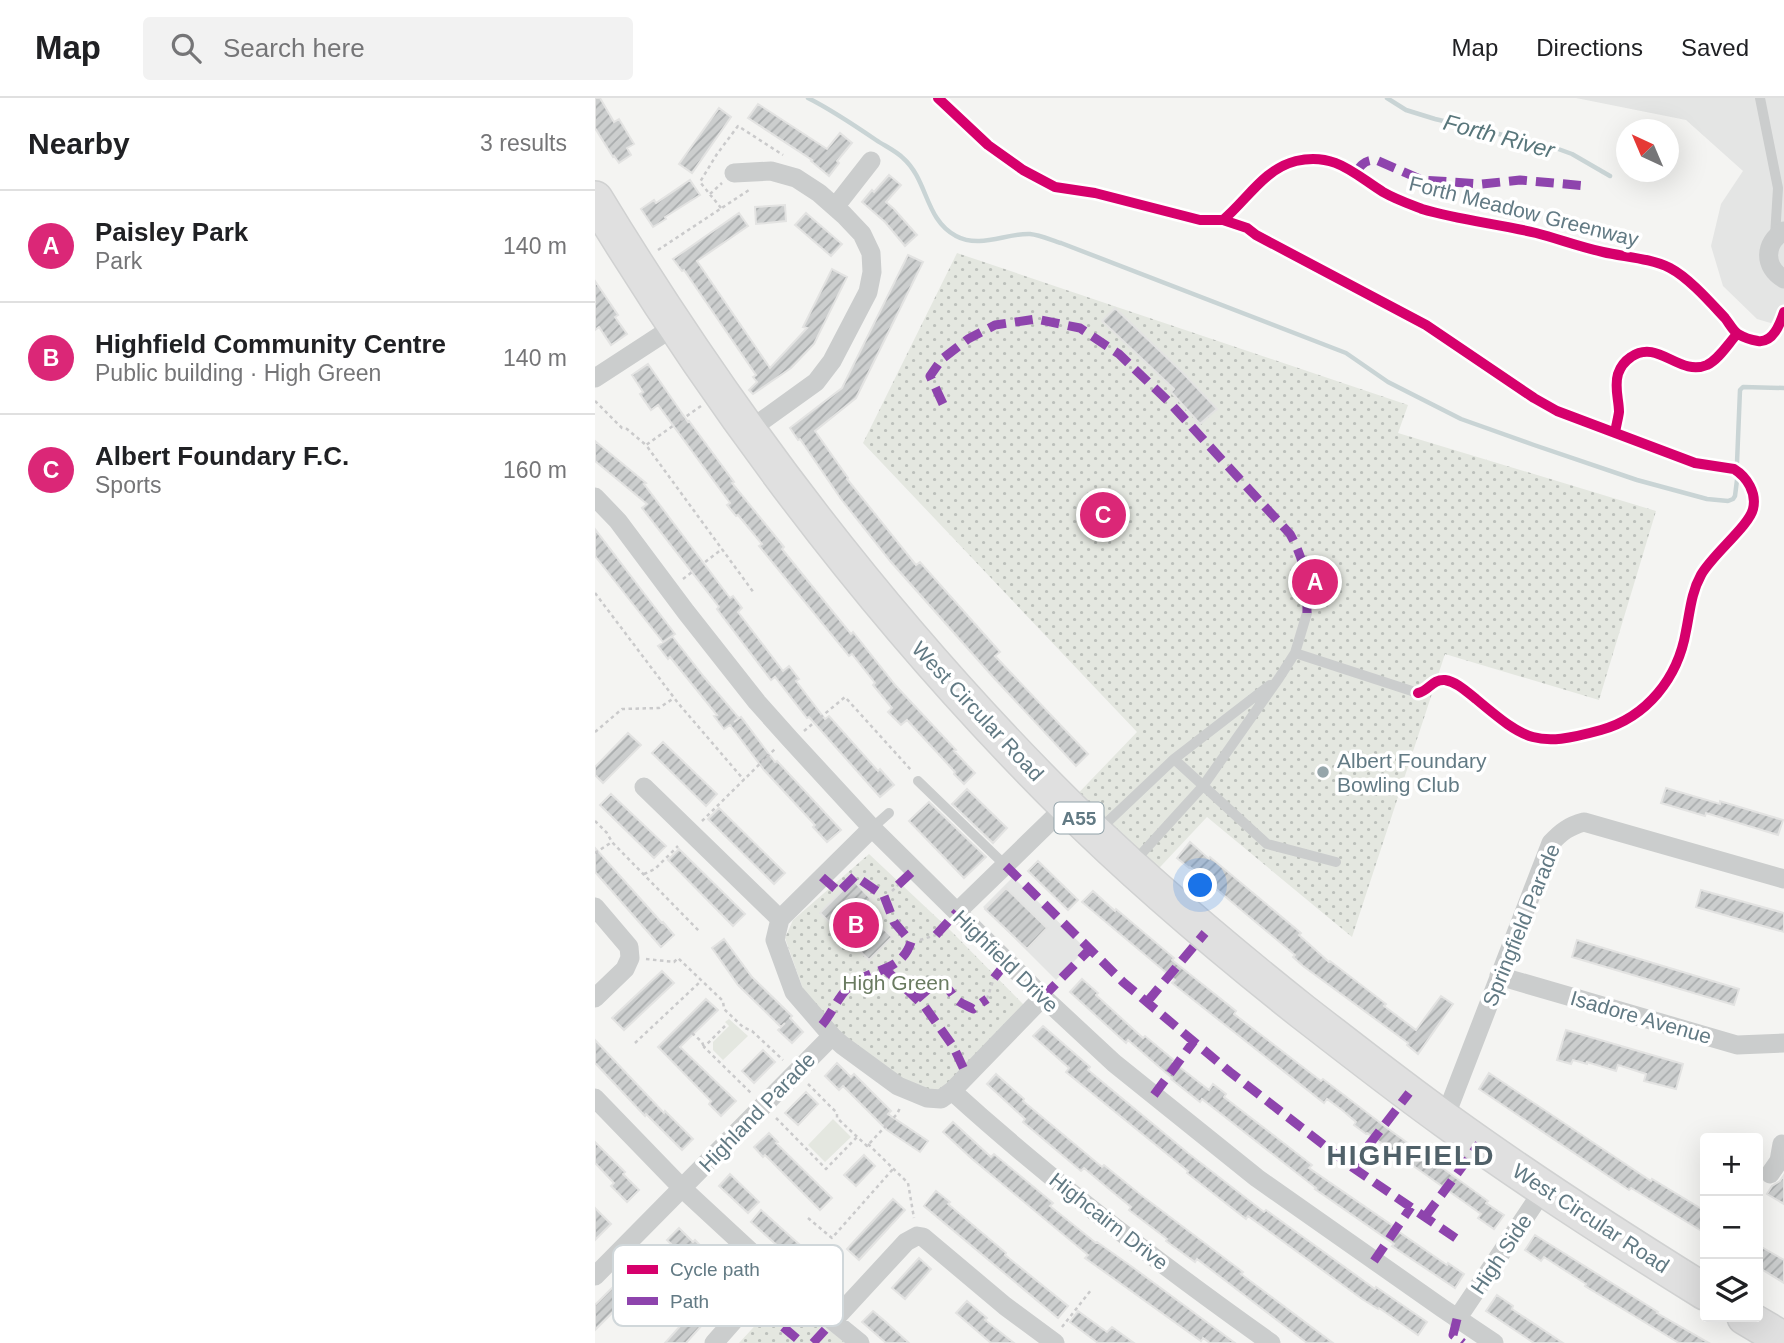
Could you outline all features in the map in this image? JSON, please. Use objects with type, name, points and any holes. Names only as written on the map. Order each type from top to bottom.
[{"type":"highway","name":"West Circular Road","points":[[595,199],[675,326],[822,531],[964,699],[1066,806],[1205,933],[1444,1120],[1700,1289]]},
{"type":"highway","points":[[1753,1322],[1784,1340]]},
{"type":"street","points":[[835,207],[871,160]]},
{"type":"street","points":[[729,166],[771,171],[796,178],[835,207],[862,234],[871,253],[872,272],[868,292],[832,361],[816,382],[748,431]]},
{"type":"street","points":[[1779,234],[1770,245],[1768,254],[1773,271],[1784,279]]},
{"type":"street","points":[[595,378],[675,326]]},
{"type":"street","name":"Highfield Drive","points":[[595,498],[618,521],[757,702],[790,739],[872,828],[1043,997],[1114,1063],[1257,1178],[1494,1343]]},
{"type":"street","points":[[644,787],[780,919]]},
{"type":"street","points":[[957,912],[1066,806]]},
{"type":"street","name":"Springfield Parade","points":[[1444,1120],[1551,843],[1560,832],[1584,822],[1784,879]]},
{"type":"street","points":[[872,828],[780,919],[775,940],[794,992],[832,1036],[898,1086],[927,1098],[941,1099],[952,1091],[1043,997]]},
{"type":"street","points":[[595,907],[629,947],[630,958],[625,969],[595,998]]},
{"type":"street","name":"Isadore Avenue","points":[[1499,976],[1737,1045],[1784,1043]]},
{"type":"street","name":"Highland Parade","points":[[626,1245],[832,1036]]},
{"type":"street","name":"Highcairn Drive","points":[[952,1091],[1086,1205],[1271,1343]]},
{"type":"street","points":[[595,1098],[683,1189],[744,1245]]},
{"type":"street","name":"High Side","points":[[1457,1319],[1545,1189]]},
{"type":"street","points":[[843,1311],[906,1242],[917,1236],[923,1237],[1005,1306],[1053,1342]]},
{"type":"street","name":"Highland Parade","points":[[595,1276],[613,1258]]},
{"type":"street","points":[[714,1343],[729,1326]]},
{"type":"street","points":[[840,1326],[860,1343]]},
{"type":"lane","points":[[1761,98],[1781,192],[1779,234]]},
{"type":"lane","points":[[1131,866],[1203,786],[1279,678],[1295,653],[1307,613]]},
{"type":"lane","points":[[1295,653],[1417,692]]},
{"type":"lane","points":[[1095,833],[1174,760],[1279,678]]},
{"type":"lane","points":[[1174,760],[1266,844],[1336,862]]},
{"type":"lane","points":[[918,782],[1006,866]]},
{"type":"lane","points":[[872,828],[888,813]]},
{"type":"path","points":[[717,154],[729,166]]},
{"type":"path","points":[[635,265],[751,189]]},
{"type":"path","points":[[646,445],[721,392]]},
{"type":"path","points":[[595,401],[622,428],[628,429],[646,445],[754,593]]},
{"type":"path","points":[[696,569],[722,549]]},
{"type":"path","points":[[595,593],[674,698],[744,780]]},
{"type":"path","points":[[595,732],[622,709],[659,708],[674,698]]},
{"type":"path","points":[[690,833],[774,750],[845,698],[914,773],[918,782]]},
{"type":"path","points":[[595,821],[700,932]]},
{"type":"path","points":[[595,853],[612,842]]},
{"type":"path","points":[[644,874],[655,869],[675,849]]},
{"type":"path","points":[[892,891],[898,886]]},
{"type":"path","points":[[920,940],[936,935]]},
{"type":"path","points":[[630,958],[674,962],[678,958],[723,1001],[724,1009],[797,1072],[837,1113],[837,1118],[908,1183],[917,1236]]},
{"type":"path","points":[[987,999],[994,978]]},
{"type":"path","points":[[635,1042],[701,981]]},
{"type":"path","points":[[704,1047],[726,1026]]},
{"type":"path","points":[[692,1033],[826,1169],[857,1138]]},
{"type":"path","points":[[868,1144],[897,1114],[908,1091]]},
{"type":"path","points":[[808,1218],[832,1238],[893,1169]]},
{"type":"path","points":[[1053,1342],[1091,1290]]},
{"type":"shaded area","points":[[1576,98],[1784,98],[1784,327],[1757,319],[1723,286],[1711,246],[1721,204],[1743,171],[1686,120]]},
{"type":"shaded area","points":[[1013,877],[1086,949],[1056,980],[983,907]]},
{"type":"green space","points":[[957,253],[1408,405],[1398,433],[1656,511],[1599,700],[1445,654],[1352,937],[1207,817],[1147,881],[1066,806],[1137,732],[863,443]]},
{"type":"green space","name":"High Green","points":[[869,854],[1024,1005],[941,1093],[908,1084],[843,1036],[803,989],[785,938],[793,920]]},
{"type":"green space","points":[[729,1019],[748,1036],[723,1060],[713,1050],[713,1042],[729,1026],[725,1022]]},
{"type":"green space","points":[[833,1119],[851,1137],[825,1162],[808,1145]]},
{"type":"green space","points":[[755,1326],[824,1326],[845,1343],[739,1343]]},
{"type":"building","points":[[595,98],[600,98],[614,122],[619,119],[634,144],[627,148],[631,155],[619,163],[595,128]]},
{"type":"building","points":[[758,104],[827,149],[840,133],[852,143],[829,176],[812,160],[748,118]]},
{"type":"building","points":[[719,108],[731,117],[692,173],[679,164]]},
{"type":"building","points":[[889,175],[901,185],[886,202],[917,235],[905,246],[885,222],[862,202]]},
{"type":"building","points":[[690,180],[700,195],[653,227],[641,209],[654,200],[656,203]]},
{"type":"building","points":[[785,205],[786,221],[756,224],[755,207]]},
{"type":"building","points":[[739,213],[748,226],[697,261],[770,368],[807,328],[803,327],[832,269],[847,277],[814,344],[791,368],[753,394],[749,390],[757,382],[753,377],[756,375],[684,270],[682,271],[673,259]]},
{"type":"building","points":[[806,213],[842,244],[831,256],[795,225]]},
{"type":"building","points":[[908,255],[923,262],[856,398],[815,431],[847,479],[916,565],[920,562],[1000,652],[995,656],[1088,754],[1076,766],[891,562],[790,428],[842,388]]},
{"type":"building","points":[[595,281],[618,315],[615,317],[627,334],[611,345],[599,327],[595,330]]},
{"type":"building","points":[[1115,308],[1217,409],[1200,424],[1171,392],[1174,389],[1102,321]]},
{"type":"building","points":[[648,364],[734,482],[732,483],[784,547],[782,549],[851,634],[853,632],[896,686],[975,773],[964,784],[907,720],[901,725],[888,712],[892,708],[873,685],[875,683],[852,654],[849,656],[759,546],[762,544],[727,505],[730,503],[658,405],[651,410],[632,375]]},
{"type":"building","points":[[595,441],[646,483],[644,484],[730,598],[733,596],[742,608],[738,612],[783,671],[789,666],[799,679],[796,681],[825,719],[829,716],[894,785],[880,797],[809,717],[807,718],[775,677],[771,680],[717,609],[719,607],[642,508],[647,504],[595,461]]},
{"type":"building","points":[[595,529],[675,634],[663,642],[595,556]]},
{"type":"building","points":[[672,636],[739,718],[734,722],[741,717],[775,762],[777,761],[841,830],[827,842],[813,827],[815,825],[764,770],[730,725],[724,729],[714,716],[717,715],[658,646]]},
{"type":"building","points":[[628,733],[641,745],[603,783],[595,775],[595,767]]},
{"type":"building","points":[[663,742],[717,794],[706,806],[652,753]]},
{"type":"building","points":[[1666,788],[1783,820],[1778,835],[1706,813],[1705,816],[1661,803]]},
{"type":"building","points":[[967,789],[1007,828],[993,843],[952,804]]},
{"type":"building","points":[[611,794],[666,846],[654,858],[600,805]]},
{"type":"building","points":[[929,802],[986,857],[964,878],[909,821]]},
{"type":"building","points":[[719,808],[785,873],[774,884],[708,819]]},
{"type":"building","points":[[1190,842],[1301,933],[1299,935],[1329,962],[1416,1030],[1441,996],[1453,1004],[1418,1054],[1408,1043],[1303,966],[1293,957],[1295,955],[1177,858]]},
{"type":"building","points":[[595,848],[674,935],[661,947],[595,872]]},
{"type":"building","points":[[679,849],[745,914],[733,926],[668,860]]},
{"type":"building","points":[[1038,861],[1078,900],[1068,910],[1028,871]]},
{"type":"building","points":[[853,880],[871,899],[862,908],[892,937],[869,960],[820,913]]},
{"type":"building","points":[[1006,888],[1047,928],[1027,949],[985,909]]},
{"type":"building","points":[[1701,890],[1784,913],[1784,932],[1696,907]]},
{"type":"building","points":[[1093,891],[1236,1011],[1234,1014],[1321,1081],[1323,1079],[1488,1201],[1486,1203],[1504,1215],[1494,1229],[1478,1218],[1481,1214],[1366,1134],[1354,1125],[1356,1122],[1327,1099],[1324,1103],[1172,983],[1175,980],[1082,902]]},
{"type":"building","points":[[724,939],[752,977],[792,1016],[790,1018],[803,1032],[792,1043],[778,1030],[781,1027],[738,985],[712,948]]},
{"type":"building","points":[[1577,940],[1739,989],[1734,1005],[1572,957]]},
{"type":"building","points":[[662,971],[674,983],[624,1030],[612,1018]]},
{"type":"building","points":[[1082,979],[1143,1038],[1145,1036],[1209,1090],[1213,1084],[1226,1094],[1224,1097],[1312,1165],[1309,1168],[1447,1265],[1448,1263],[1464,1274],[1455,1288],[1315,1189],[1202,1099],[1200,1102],[1171,1079],[1128,1040],[1126,1043],[1070,992]]},
{"type":"building","points":[[706,999],[718,1010],[680,1047],[736,1101],[721,1116],[709,1104],[711,1101],[658,1047]]},
{"type":"building","points":[[1043,1026],[1090,1067],[1088,1070],[1264,1212],[1266,1210],[1375,1289],[1376,1287],[1427,1322],[1418,1335],[1362,1299],[1248,1216],[1246,1219],[1187,1173],[1188,1171],[1066,1072],[1069,1068],[1033,1036]]},
{"type":"building","points":[[1566,1030],[1683,1064],[1676,1089],[1644,1081],[1646,1074],[1618,1065],[1616,1071],[1587,1062],[1573,1060],[1571,1064],[1557,1060]]},
{"type":"building","points":[[595,1040],[664,1113],[665,1111],[693,1139],[682,1150],[646,1114],[645,1116],[595,1063]]},
{"type":"building","points":[[763,1050],[775,1062],[754,1083],[742,1071]]},
{"type":"building","points":[[837,1063],[851,1077],[854,1074],[891,1111],[888,1114],[928,1141],[920,1152],[887,1130],[843,1086],[839,1090],[825,1076]]},
{"type":"building","points":[[1489,1073],[1651,1181],[1652,1179],[1700,1208],[1700,1230],[1631,1188],[1629,1190],[1479,1089]]},
{"type":"building","points":[[996,1074],[1024,1099],[1023,1101],[1102,1167],[1104,1165],[1333,1343],[1307,1343],[1197,1259],[1195,1262],[1166,1241],[1167,1239],[1129,1210],[1131,1207],[1084,1168],[1081,1171],[1023,1122],[1025,1119],[987,1084]]},
{"type":"building","points":[[806,1092],[818,1104],[798,1125],[785,1113]]},
{"type":"building","points":[[953,1122],[991,1157],[994,1154],[1053,1203],[1050,1206],[1096,1243],[1235,1343],[1210,1343],[1203,1338],[1201,1341],[1085,1258],[1088,1255],[943,1132]]},
{"type":"building","points":[[769,1133],[832,1198],[820,1210],[754,1147]]},
{"type":"building","points":[[595,1142],[639,1190],[627,1202],[611,1186],[614,1183],[595,1163]]},
{"type":"building","points":[[864,1155],[875,1166],[856,1186],[844,1175]]},
{"type":"building","points":[[730,1174],[759,1202],[748,1213],[719,1186]]},
{"type":"building","points":[[1784,1175],[1784,1204],[1767,1194]]},
{"type":"building","points":[[936,1191],[1006,1253],[1005,1255],[1068,1306],[1058,1318],[924,1206]]},
{"type":"building","points":[[893,1199],[905,1210],[859,1260],[847,1249]]},
{"type":"building","points":[[595,1208],[611,1224],[595,1240]]},
{"type":"building","points":[[761,1210],[800,1245],[777,1245],[751,1222]]},
{"type":"building","points":[[679,1228],[700,1245],[672,1245],[667,1240]]},
{"type":"building","points":[[1535,1235],[1709,1343],[1679,1343],[1585,1286],[1586,1284],[1544,1257],[1541,1261],[1525,1250]]},
{"type":"building","points":[[1763,1248],[1784,1260],[1784,1283],[1763,1270]]},
{"type":"building","points":[[919,1258],[931,1269],[905,1299],[892,1288]]},
{"type":"building","points":[[613,1287],[613,1312],[595,1330],[595,1305]]},
{"type":"building","points":[[1497,1295],[1513,1306],[1512,1309],[1563,1343],[1534,1343],[1486,1311]]},
{"type":"building","points":[[967,1301],[987,1318],[985,1320],[1014,1343],[991,1343],[956,1313]]},
{"type":"building","points":[[873,1311],[909,1343],[886,1343],[862,1322]]},
{"type":"building","points":[[1078,1311],[1107,1332],[1112,1327],[1134,1343],[1098,1343],[1070,1322]]},
{"type":"building","points":[[680,1326],[701,1326],[686,1343],[665,1343]]},
{"type":"waterway","points":[[808,98],[903,158],[917,177],[938,220],[946,229],[965,240],[984,241],[1021,234],[1042,236],[1346,353],[1388,382],[1461,419],[1637,480],[1707,499],[1728,501],[1735,496],[1737,480]]},
{"type":"waterway","name":"Forth River","points":[[1387,98],[1406,110],[1435,119],[1550,146],[1572,154],[1610,176]]},
{"type":"waterway","points":[[1737,463],[1740,390],[1743,387],[1784,388]]},
{"type":"marked path","points":[[1356,172],[1364,163],[1376,160],[1422,180],[1482,184],[1520,180],[1587,186]]},
{"type":"marked path","points":[[943,404],[930,376],[942,359],[968,339],[995,325],[1036,319],[1080,328],[1119,354],[1169,402],[1290,534],[1304,572],[1307,613]]},
{"type":"marked path","points":[[1006,866],[1123,982],[1230,1072],[1352,1167],[1460,1241]]},
{"type":"marked path","points":[[898,885],[914,870]]},
{"type":"marked path","points":[[822,877],[839,892],[855,876],[884,896],[894,922],[911,942],[906,952],[893,965],[851,985],[822,1025]]},
{"type":"marked path","points":[[936,935],[957,912]]},
{"type":"marked path","points":[[1147,1002],[1205,933]]},
{"type":"marked path","points":[[1043,997],[1090,949]]},
{"type":"marked path","points":[[994,978],[1007,962]]},
{"type":"marked path","points":[[886,970],[925,1007],[953,1046],[967,1076]]},
{"type":"marked path","points":[[917,999],[934,984],[945,987],[957,1000],[973,1009],[987,999]]},
{"type":"marked path","points":[[1154,1095],[1194,1041]]},
{"type":"marked path","points":[[1352,1167],[1409,1093]]},
{"type":"marked path","points":[[1425,1217],[1479,1144]]},
{"type":"marked path","points":[[1374,1261],[1411,1207]]},
{"type":"marked path","points":[[1457,1319],[1453,1335],[1463,1343]]},
{"type":"marked path","points":[[782,1326],[802,1343]]},
{"type":"marked path","points":[[813,1343],[828,1326]]},
{"type":"cycle path","points":[[938,98],[988,145],[1023,170],[1055,187],[1095,193],[1200,220],[1223,220],[1247,228],[1426,325],[1557,411],[1695,463],[1734,469],[1747,481],[1754,497],[1750,516],[1701,575],[1676,664],[1658,693],[1633,716],[1618,724],[1579,736],[1546,739],[1520,732],[1449,681],[1437,681],[1418,693]]},
{"type":"cycle path","name":"Forth Meadow Greenway","points":[[1223,220],[1274,171],[1296,161],[1322,160],[1343,166],[1388,195],[1422,209],[1536,233],[1670,268],[1692,284],[1736,333],[1748,338],[1758,341],[1768,339],[1775,332],[1784,312]]},
{"type":"cycle path","points":[[1615,433],[1619,412],[1617,379],[1620,369],[1629,359],[1641,352],[1650,352],[1687,366],[1707,365],[1737,334]]},
{"type":"place","name":"Albert Foundary F.C.","points":[[1103,515]]},
{"type":"place","name":"Paisley Park","points":[[1315,582]]},
{"type":"place","name":"Albert Foundary Bowling Club","points":[[1323,772]]},
{"type":"place","name":"Highfield Community Centre","points":[[856,925]]},
{"type":"district","name":"HIGHFIELD","points":[[1411,1155]]}]
